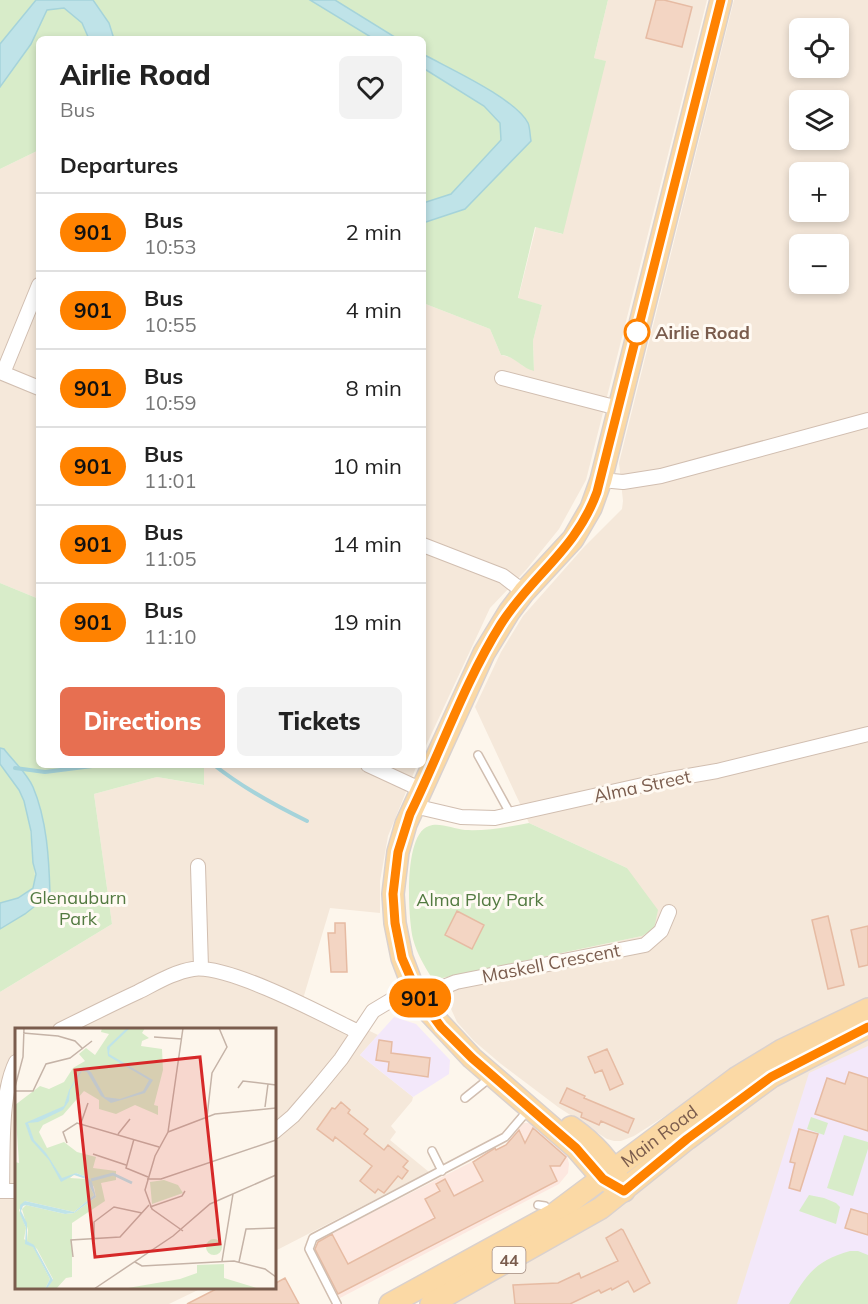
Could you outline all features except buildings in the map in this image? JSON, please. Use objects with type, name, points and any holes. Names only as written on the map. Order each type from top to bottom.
[{"type":"main road","points":[[609,1174],[602,1154],[579,1133],[532,1105],[492,1076],[449,1036],[416,992],[398,941],[393,894],[398,852],[418,798],[484,653],[509,612],[524,592],[573,539],[591,508],[599,486],[721,0]]},
{"type":"main road","name":"Main Road","points":[[390,1304],[609,1174],[736,1078],[782,1050],[868,1009]]},
{"type":"main road","name":"Main Road","points":[[431,1304],[578,1222],[624,1191],[695,1133],[771,1077],[868,1027]]},
{"type":"main road","points":[[532,1105],[576,1148],[609,1174],[624,1191]]},
{"type":"main road","points":[[546,1210],[575,1182],[578,1173],[576,1148]]},
{"type":"street","points":[[36,292],[2,373],[36,387]]},
{"type":"street","points":[[501,378],[618,408]]},
{"type":"street","points":[[599,486],[661,476],[868,420]]},
{"type":"street","points":[[426,546],[503,576],[524,592]]},
{"type":"street","name":"Alma Street","points":[[373,768],[418,798],[461,817],[495,818],[665,780],[717,771],[868,734]]},
{"type":"street","points":[[198,866],[201,968]]},
{"type":"street","name":"Maskell Crescent","points":[[276,1130],[293,1116],[341,1059],[373,1011],[416,992],[456,982],[645,945],[661,931],[669,912]]},
{"type":"street","points":[[62,1028],[170,976],[201,968],[217,970],[237,977],[321,1013],[358,1032]]},
{"type":"street","points":[[1,1191],[6,1092],[15,1064]]},
{"type":"lane","points":[[478,756],[511,815]]},
{"type":"lane","points":[[465,1098],[492,1076]]},
{"type":"lane","points":[[337,1304],[309,1249],[313,1238],[505,1137],[532,1105]]},
{"type":"lane","points":[[432,1152],[442,1171]]},
{"type":"shaded area","points":[[608,0],[707,0],[586,480],[559,529],[526,570],[490,608],[426,746],[426,304],[490,329],[501,355],[513,358],[523,366],[534,370],[533,341],[542,305],[518,299],[536,227],[562,234],[605,61],[594,58]]},
{"type":"shaded area","points":[[734,0],[868,0],[868,1000],[803,1027],[634,1136],[614,1141],[607,1139],[558,1107],[474,1041],[457,1022],[447,1000],[433,981],[642,936],[654,929],[627,868],[529,823],[475,707],[501,652],[523,616],[584,547],[622,509],[619,463]]},
{"type":"shaded area","points":[[36,151],[36,598],[0,583],[0,169]]},
{"type":"shaded area","points":[[204,768],[416,768],[388,836],[380,881],[380,913],[330,908],[303,999],[378,1035],[360,1055],[413,1097],[391,1126],[396,1132],[390,1140],[429,1172],[276,1250],[276,1028],[15,1028],[15,1289],[200,1289],[169,1304],[0,1304],[0,992],[112,924],[94,794],[157,777],[203,785]]},
{"type":"shaded area","points":[[394,1017],[416,1024],[450,1060],[449,1074],[413,1097],[360,1055]]},
{"type":"shaded area","points":[[868,1038],[868,1304],[449,1304],[549,1250],[610,1212],[726,1117],[804,1069]]},
{"type":"shaded area","points":[[868,1046],[868,1304],[737,1304],[809,1073]]},
{"type":"shaded area","points":[[523,1123],[531,1123],[561,1147],[567,1155],[568,1173],[559,1184],[340,1298],[315,1249],[318,1240],[507,1144]]},
{"type":"green space","points":[[0,0],[608,0],[594,58],[606,61],[563,234],[535,227],[518,298],[542,305],[533,341],[534,371],[501,355],[490,329],[426,304],[426,36],[36,36],[36,151],[0,169]]},
{"type":"green space","name":"Glenauburn Park","points":[[0,583],[36,598],[36,768],[204,768],[204,785],[157,777],[94,794],[112,924],[0,992],[0,929],[25,914],[50,894],[46,840],[38,800],[27,777],[4,749],[0,748]]},
{"type":"green space","points":[[0,764],[20,791],[27,807],[35,876],[33,888],[18,898],[0,903]]},
{"type":"green space","name":"Alma Play Park","points":[[529,823],[627,868],[658,910],[654,929],[642,936],[433,980],[415,945],[411,928],[409,878],[415,844],[421,832],[433,825],[473,830]]},
{"type":"green space","points":[[811,1117],[828,1123],[824,1135],[807,1129]]},
{"type":"green space","points":[[844,1135],[868,1142],[868,1149],[853,1196],[827,1188]]},
{"type":"green space","points":[[809,1195],[824,1198],[840,1207],[836,1224],[799,1211]]},
{"type":"green space","points":[[850,1251],[868,1255],[868,1304],[789,1304],[813,1270],[828,1259]]},
{"type":"water","points":[[36,0],[93,0],[109,23],[113,36],[88,36],[82,23],[64,8],[47,10],[31,44],[0,87],[0,44]]},
{"type":"water","points":[[310,0],[335,0],[393,36],[369,36]]},
{"type":"water","points":[[426,56],[480,84],[510,104],[528,123],[531,141],[465,209],[426,222],[426,202],[451,194],[501,140],[500,123],[484,106],[426,70]]},
{"type":"water","points":[[0,748],[4,749],[27,777],[38,800],[46,840],[50,894],[25,914],[0,929],[0,903],[18,898],[33,888],[36,874],[31,831],[24,801],[0,764]]},
{"type":"waterway","points":[[15,768],[45,772],[76,768]]},
{"type":"waterway","points":[[218,768],[259,796],[307,821]]},
{"type":"bus line","name":"901","points":[[721,0],[597,492],[583,524],[573,539],[524,592],[509,612],[492,638],[467,689],[410,814],[402,837],[393,880],[395,923],[402,958],[413,987],[441,1027],[528,1109],[576,1148],[603,1179],[624,1191],[687,1139],[771,1077],[868,1027]]},
{"type":"place","name":"Airlie Road","points":[[637,332]]}]
